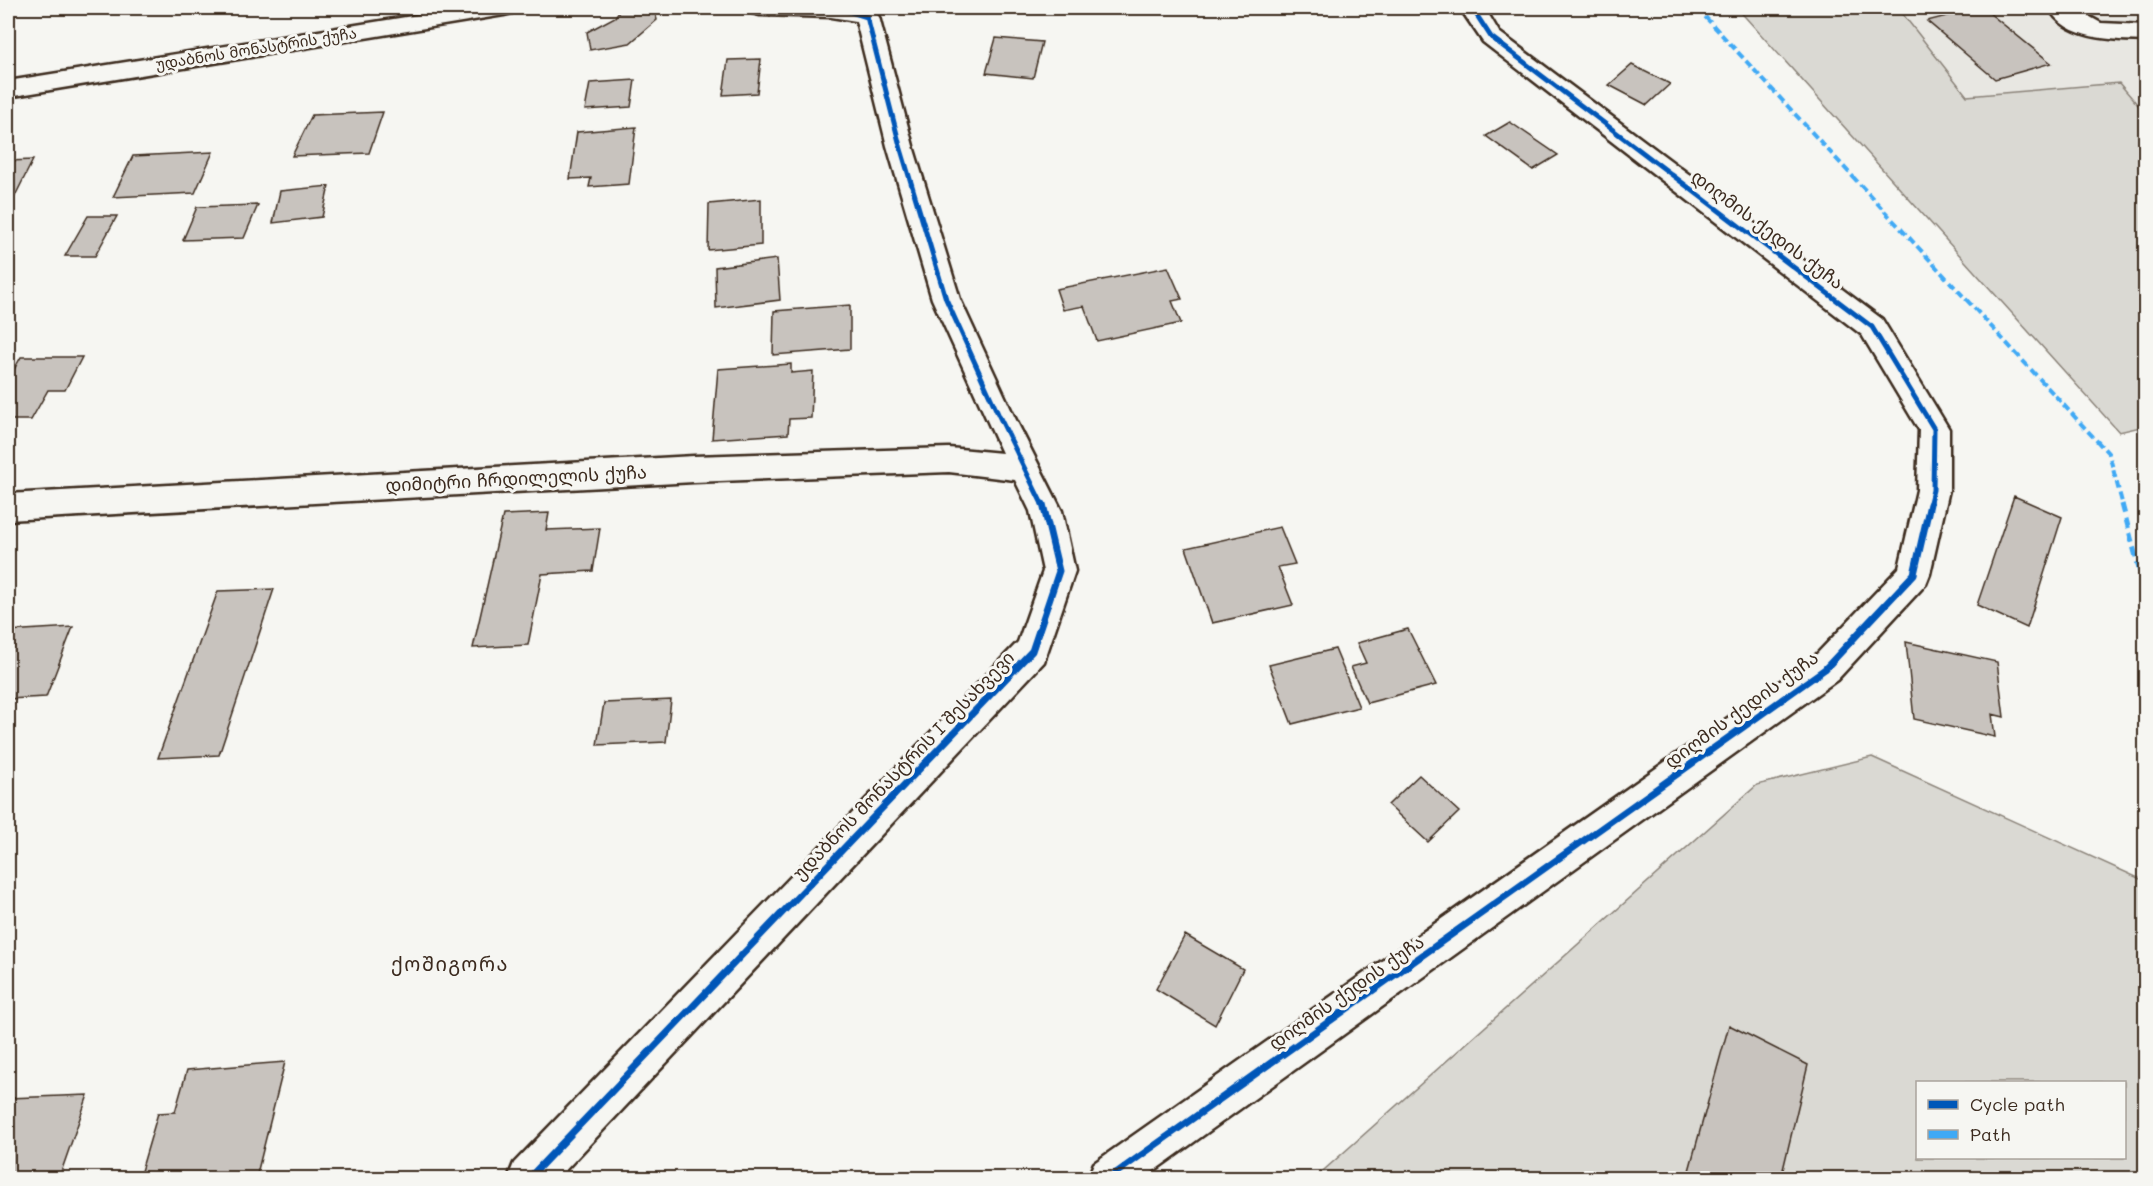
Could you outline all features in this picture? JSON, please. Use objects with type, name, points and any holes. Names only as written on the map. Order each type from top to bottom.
[{"type":"street","name":"უდაბნოს მონასტრის ქუჩა","points":[[8,89],[504,8]]},
{"type":"street","name":"უდაბნოს მონასტრის I შესახვევი","points":[[529,1179],[1032,651],[1059,571],[1046,511],[946,300],[900,146],[867,17],[850,11],[778,11],[760,8]]},
{"type":"street","name":"დიღმის ქედის ქუჩა","points":[[1109,1179],[1825,669],[1914,574],[1933,490],[1934,429],[1872,327],[1491,37],[1476,14],[1483,8]]},
{"type":"street","points":[[2060,8],[2085,27],[2145,33]]},
{"type":"street","name":"დიმიტრი ჩრდილელის ქუჩა","points":[[8,507],[694,468],[949,460],[1024,468]]},
{"type":"shaded area","points":[[1737,8],[1898,8],[1967,96],[2119,83],[2145,113],[2145,426],[2119,432]]},
{"type":"shaded area","points":[[1898,8],[2145,8],[2145,113],[2119,83],[1966,96]]},
{"type":"shaded area","points":[[1872,757],[2145,881],[2145,1178],[1315,1178],[1757,785]]},
{"type":"building","points":[[621,8],[654,8],[657,20],[630,43],[590,50],[587,32],[615,17]]},
{"type":"building","points":[[1983,8],[2051,63],[1995,79],[1927,21]]},
{"type":"building","points":[[2074,8],[2146,8],[2146,13],[2077,13]]},
{"type":"building","points":[[996,38],[1042,42],[1033,78],[986,73]]},
{"type":"building","points":[[761,59],[757,93],[723,95],[728,60]]},
{"type":"building","points":[[1632,65],[1670,84],[1647,105],[1609,85]]},
{"type":"building","points":[[635,80],[631,107],[585,110],[590,83]]},
{"type":"building","points":[[383,112],[369,153],[292,156],[312,115]]},
{"type":"building","points":[[1510,122],[1558,155],[1533,170],[1486,136]]},
{"type":"building","points":[[636,127],[629,184],[589,187],[591,178],[570,179],[577,132]]},
{"type":"building","points":[[213,152],[195,193],[113,197],[133,156]]},
{"type":"building","points":[[33,160],[8,210],[8,161]]},
{"type":"building","points":[[329,186],[322,217],[273,223],[280,191]]},
{"type":"building","points":[[761,199],[761,245],[708,250],[709,204]]},
{"type":"building","points":[[258,205],[244,238],[183,240],[197,207]]},
{"type":"building","points":[[88,216],[117,216],[95,256],[65,256]]},
{"type":"building","points":[[777,259],[780,300],[716,308],[715,267]]},
{"type":"building","points":[[1168,267],[1182,299],[1172,301],[1181,323],[1097,341],[1084,306],[1063,310],[1056,289]]},
{"type":"building","points":[[850,305],[850,349],[773,355],[774,311]]},
{"type":"building","points":[[21,357],[82,357],[65,390],[48,390],[31,420],[8,420],[8,380]]},
{"type":"building","points":[[791,364],[791,373],[813,371],[811,418],[789,419],[788,434],[712,439],[718,369]]},
{"type":"building","points":[[2014,496],[2062,517],[2027,628],[1977,605]]},
{"type":"building","points":[[549,513],[546,530],[600,528],[593,571],[542,574],[528,645],[473,648],[503,515]]},
{"type":"building","points":[[1280,527],[1295,564],[1278,567],[1293,605],[1212,623],[1186,548]]},
{"type":"building","points":[[274,589],[219,755],[158,758],[218,591]]},
{"type":"building","points":[[73,627],[46,697],[8,699],[8,631]]},
{"type":"building","points":[[1408,629],[1436,685],[1367,703],[1351,667],[1366,663],[1357,643]]},
{"type":"building","points":[[1906,642],[1997,662],[2004,717],[1992,714],[1995,737],[1914,719]]},
{"type":"building","points":[[1335,649],[1359,707],[1292,724],[1269,665]]},
{"type":"building","points":[[671,700],[666,742],[597,745],[604,703]]},
{"type":"building","points":[[1419,775],[1459,812],[1428,842],[1388,805]]},
{"type":"building","points":[[1185,935],[1243,969],[1215,1025],[1156,989]]},
{"type":"building","points":[[1729,1025],[1808,1065],[1781,1178],[1687,1178]]},
{"type":"building","points":[[285,1062],[256,1178],[139,1178],[158,1113],[175,1112],[187,1070]]},
{"type":"building","points":[[88,1095],[59,1178],[8,1178],[8,1098]]},
{"type":"marked path","points":[[1697,8],[2109,454],[2146,595]]},
{"type":"cycle path","points":[[529,1178],[1032,651],[1059,571],[1046,511],[999,416],[946,299],[900,146],[867,17],[845,10],[760,8]]},
{"type":"cycle path","points":[[1109,1178],[1825,669],[1914,574],[1933,490],[1934,429],[1872,327],[1491,37],[1476,14],[1483,8]]},
{"type":"district","name":"ქოშიგორა","points":[[450,963]]}]
